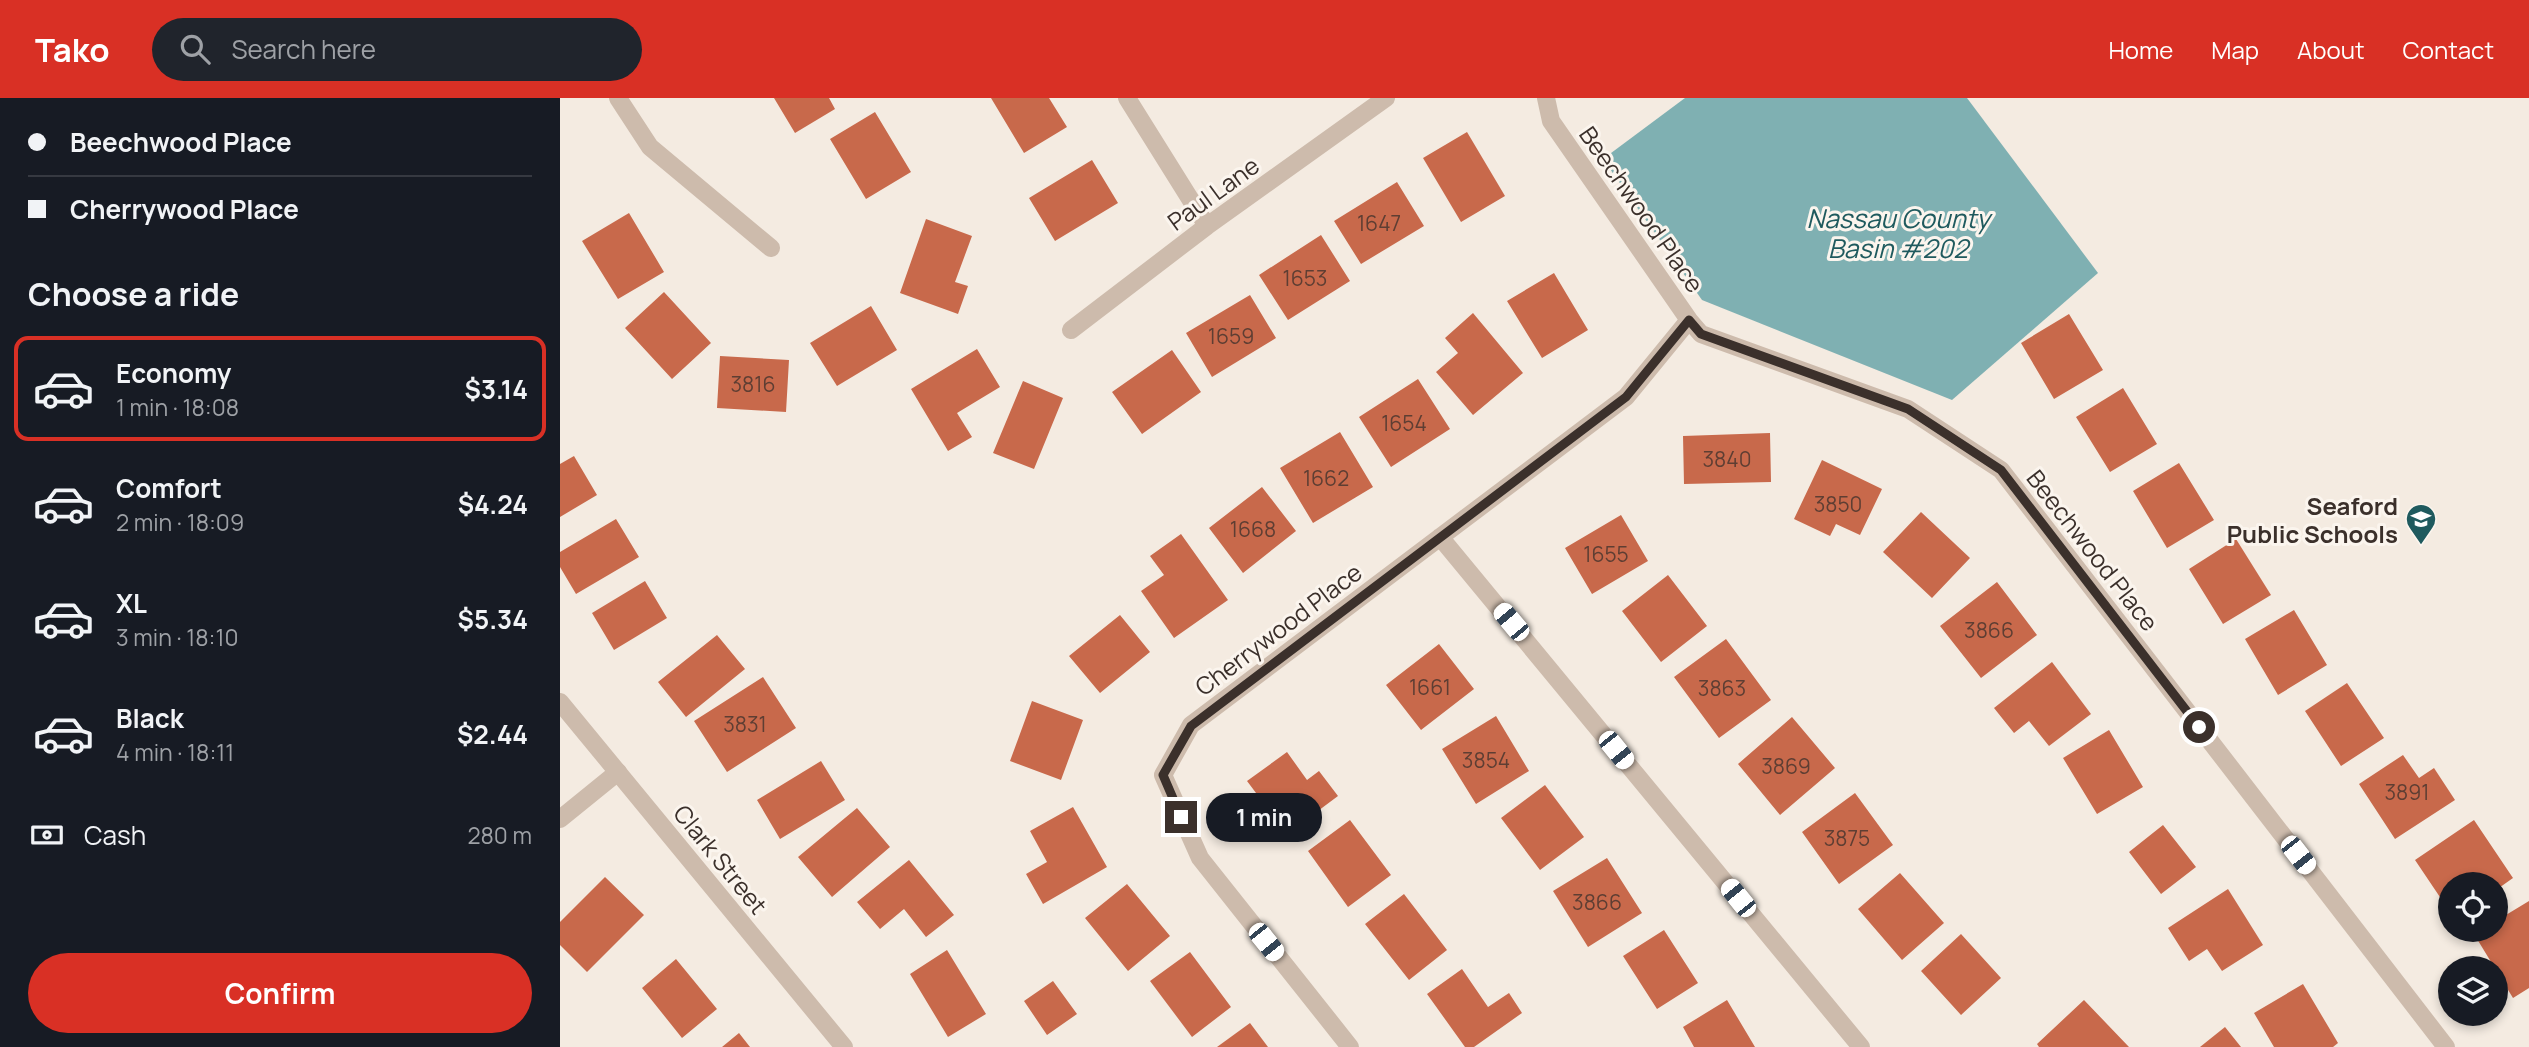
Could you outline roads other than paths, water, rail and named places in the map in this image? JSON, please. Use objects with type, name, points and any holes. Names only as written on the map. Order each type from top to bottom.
[{"type":"street","points":[[618,98],[650,147],[771,248]]},
{"type":"street","points":[[1127,98],[1207,226]]},
{"type":"street","name":"Paul Lane","points":[[1071,330],[1207,226],[1386,98]]},
{"type":"street","name":"Beechwood Place","points":[[1546,98],[1551,121],[1701,334],[1908,409],[2001,470],[2446,1047]]},
{"type":"street","name":"Cherrywood Place","points":[[1350,1047],[1199,858],[1163,775],[1191,726],[1626,397],[1689,320]]},
{"type":"street","points":[[1440,537],[1861,1047]]},
{"type":"street","name":"Clark Street","points":[[560,702],[844,1047]]},
{"type":"street","points":[[560,820],[618,772]]},
{"type":"water","name":"Nassau County Basin #202","points":[[1685,98],[1967,98],[2098,273],[1952,400],[1702,300],[1603,159]]},
{"type":"place","name":"Seaford Public Schools","points":[[2421,546]]}]
